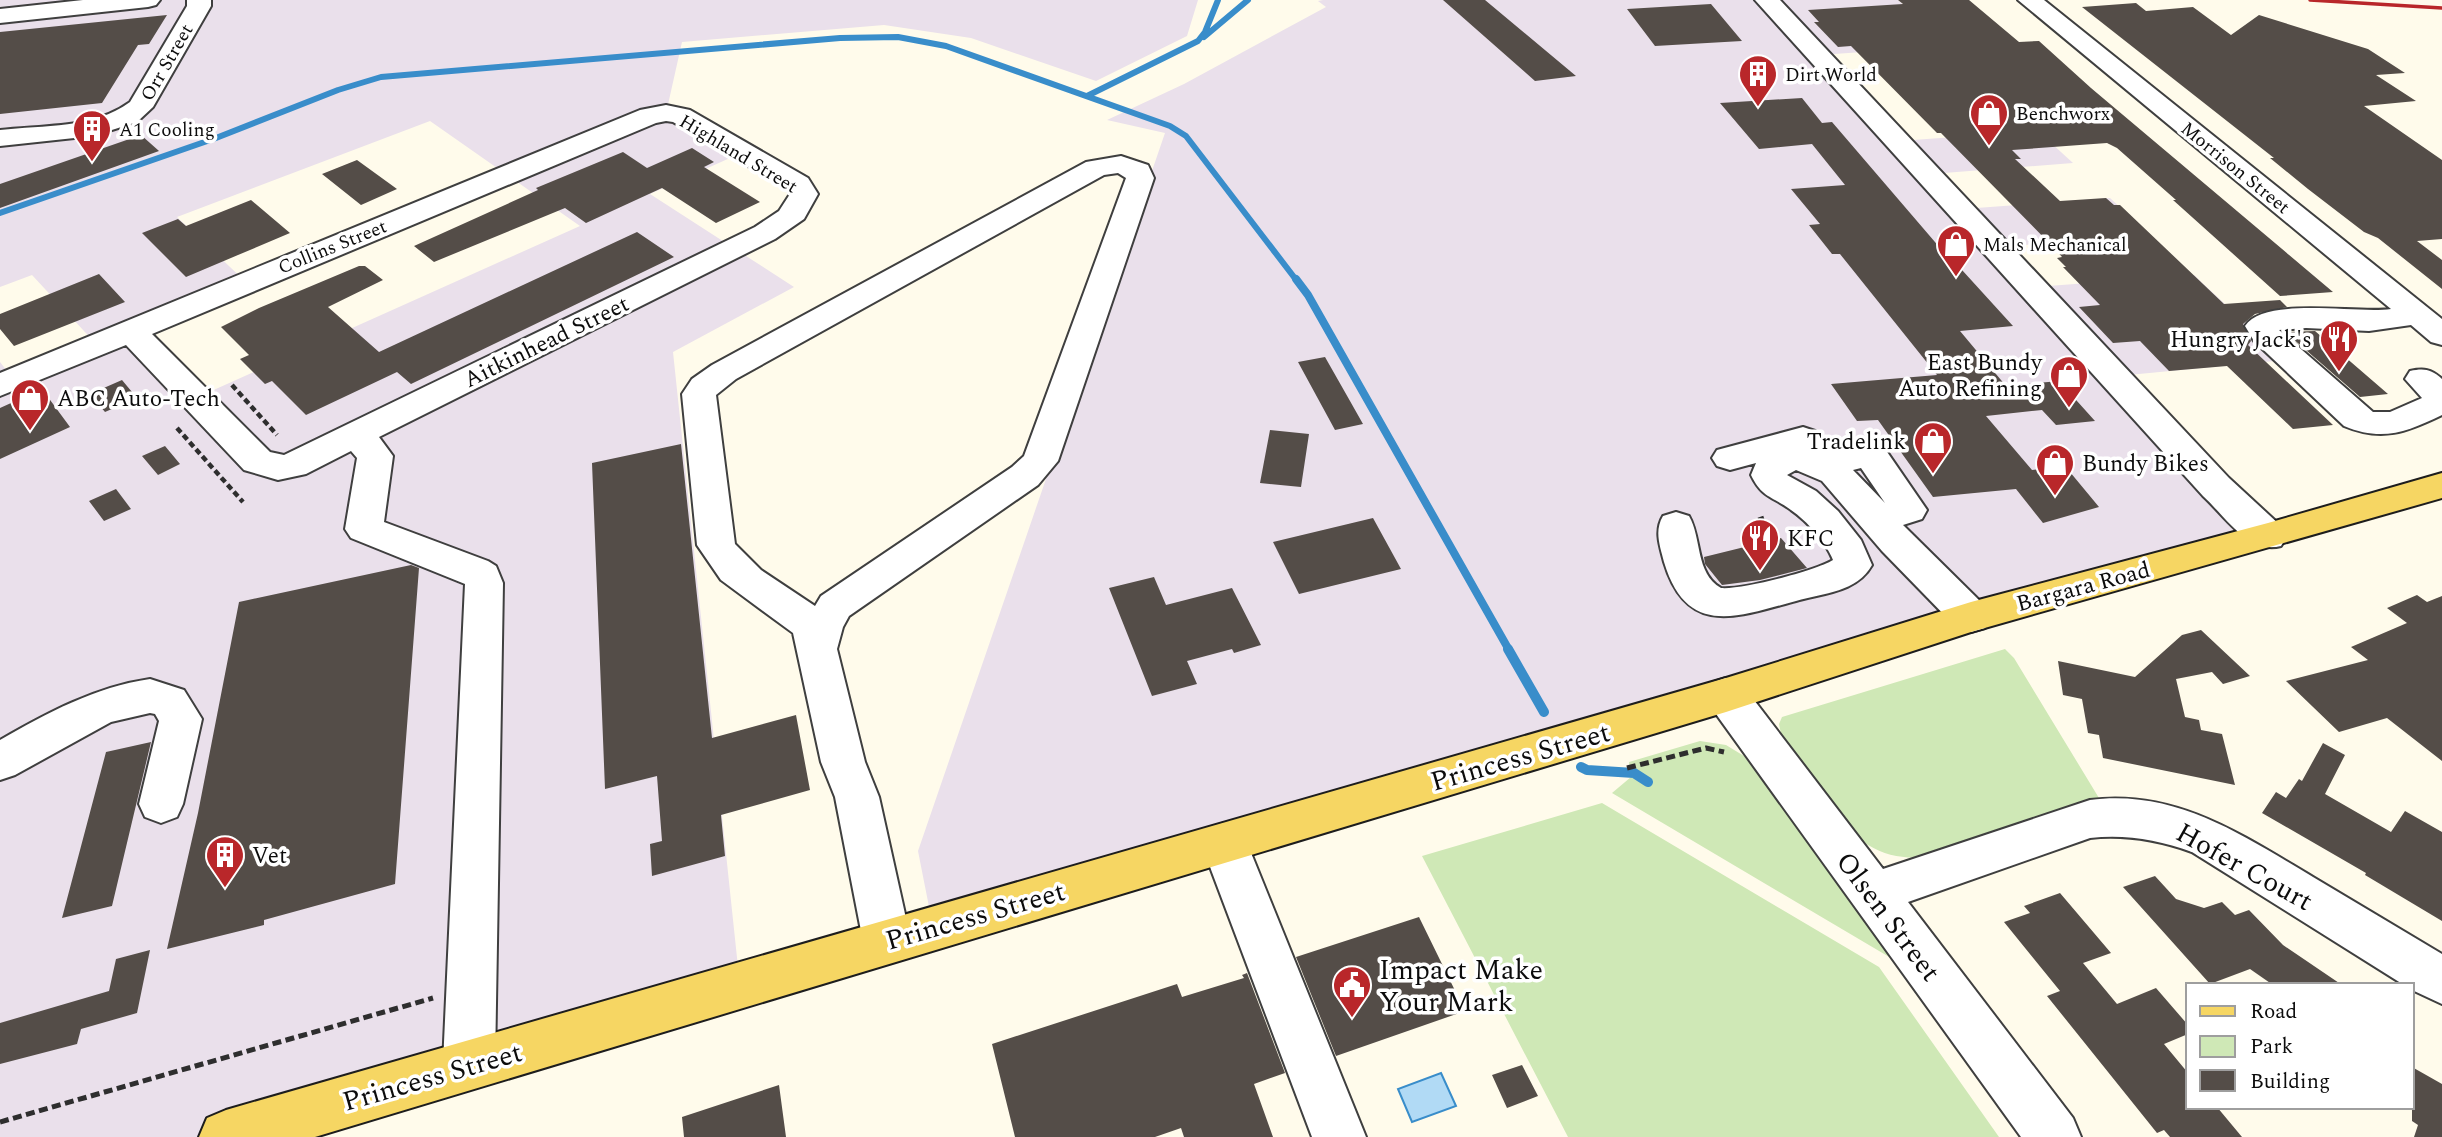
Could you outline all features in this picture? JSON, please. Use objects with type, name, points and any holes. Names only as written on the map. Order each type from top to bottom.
[{"type":"main road","name":"Bargara Road","points":[[1726,695],[1971,617],[2268,536],[2442,485]]},
{"type":"main road","name":"Princess Street","points":[[226,1137],[1726,695]]},
{"type":"street","points":[[0,16],[148,0]]},
{"type":"street","name":"Orr Street","points":[[0,138],[89,128],[125,118],[140,107],[199,6],[199,0]]},
{"type":"street","points":[[1767,0],[2216,487],[2268,536]]},
{"type":"street","name":"Morrison Street","points":[[2030,0],[2430,325]]},
{"type":"street","name":"Highland Street","points":[[666,113],[681,116],[798,184],[803,190],[803,199]]},
{"type":"street","name":"Collins Street","points":[[0,385],[641,119],[666,113]]},
{"type":"street","points":[[818,647],[823,625],[835,606],[1025,475],[1040,461],[1140,178],[1138,171],[1112,164],[1096,167],[724,372],[699,394],[716,545],[722,558],[736,572],[812,626],[843,762],[857,797],[887,941]]},
{"type":"street","name":"Aitkinhead Street","points":[[279,453],[306,460],[765,233],[793,215],[803,199]]},
{"type":"street","points":[[2424,381],[2428,387],[2425,392],[2367,415],[2357,415],[2347,410],[2265,334],[2261,326],[2271,322],[2327,317],[2430,325]]},
{"type":"street","points":[[130,330],[257,461],[279,453]]},
{"type":"street","points":[[357,435],[375,456],[364,529],[474,571],[482,576],[484,583],[469,1064]]},
{"type":"street","points":[[1730,458],[1802,439],[1895,541],[1971,617]]},
{"type":"street","points":[[1676,526],[1676,536],[1689,583],[1701,597],[1712,602],[1732,604],[1836,575],[1853,565],[1851,553],[1808,504],[1774,485],[1769,475],[1773,465],[1788,458],[1808,459],[1830,468]]},
{"type":"street","name":"Olsen Street","points":[[1726,695],[2054,1137]]},
{"type":"street","points":[[0,762],[96,709],[128,699],[155,697],[169,701],[177,708],[180,719],[161,803]]},
{"type":"street","name":"Hofer Court","points":[[1872,894],[2090,819],[2113,816],[2161,821],[2207,838],[2442,981]]},
{"type":"street","points":[[1224,843],[1339,1137]]},
{"type":"path","points":[[232,385],[279,453]]},
{"type":"path","points":[[177,428],[243,502]]},
{"type":"path","points":[[1764,518],[1758,520],[1773,537]]},
{"type":"path","points":[[1627,768],[1706,748],[1719,749],[1730,755],[1739,766],[1772,758]]},
{"type":"path","points":[[0,1122],[472,987]]},
{"type":"shaded area","points":[[0,0],[1198,0],[1187,36],[1096,81],[971,38],[884,25],[682,42],[667,109],[741,153],[650,194],[794,287],[673,352],[740,986],[233,1137],[0,1137],[0,362],[14,380],[97,345],[32,275],[0,287]],"holes":[[[430,121],[580,226],[198,397],[134,330],[247,283],[177,217]]]},
{"type":"shaded area","points":[[1898,0],[1948,46],[1820,55],[1899,141],[2038,131],[2073,163],[1931,174],[1963,209],[2110,198],[2150,235],[1998,247],[2035,287],[2194,275],[2285,360],[2118,376],[2272,537],[932,922],[918,851],[1165,133],[1107,120],[1184,84],[1326,7],[1318,1]]},
{"type":"green space","points":[[2005,649],[2014,658],[2102,803],[1926,857],[1896,856],[1875,849],[1859,838],[1822,793],[1781,734],[1779,724],[1782,717]]},
{"type":"green space","points":[[1700,741],[1726,745],[1744,756],[1896,961],[1612,793],[1631,777],[1629,762]]},
{"type":"green space","points":[[1602,803],[1879,967],[1999,1137],[1568,1137],[1422,856]]},
{"type":"water","points":[[1441,1073],[1456,1106],[1412,1122],[1398,1089]]},
{"type":"building","points":[[1443,0],[1485,0],[1576,76],[1535,81]]},
{"type":"building","points":[[1898,0],[1969,0],[2019,42],[2039,41],[2333,292],[2280,296],[2173,200],[2176,200],[2117,148],[2107,143],[2012,150],[2021,159],[2015,159],[2060,201],[2106,198],[2114,205],[2120,205],[2224,304],[2280,300],[2287,307],[2255,314],[2243,324],[2251,341],[2248,345],[2333,425],[2293,429],[2227,366],[2169,371],[2140,341],[2113,343],[2079,307],[2100,305],[2063,267],[2066,267],[2057,258],[2062,257],[2056,250],[1851,46],[1838,47],[1814,22],[1819,22],[1808,10],[1903,4]]},
{"type":"building","points":[[2136,3],[2146,11],[2193,7],[2231,35],[2259,15],[2368,49],[2405,73],[2376,75],[2416,101],[2364,106],[2442,160],[2442,239],[2417,241],[2442,260],[2442,289],[2378,238],[2364,232],[2308,189],[2270,158],[2274,158],[2082,7]]},
{"type":"building","points":[[1711,4],[1742,41],[1655,46],[1627,9]]},
{"type":"building","points":[[167,15],[149,44],[138,45],[102,103],[0,114],[0,32]]},
{"type":"building","points":[[1802,98],[1822,123],[1832,122],[1959,270],[1962,270],[2013,326],[1960,331],[2006,386],[2059,381],[2095,421],[2056,425],[2042,410],[1986,416],[2032,470],[2065,466],[2099,507],[2043,523],[2016,489],[1933,497],[1878,420],[1857,421],[1831,384],[1937,375],[1840,254],[1832,254],[1809,225],[1820,224],[1791,189],[1845,185],[1812,144],[1759,149],[1720,103]]},
{"type":"building","name":"A1 Cooling","points":[[141,135],[159,151],[0,208],[0,184]]},
{"type":"building","points":[[692,148],[714,162],[704,167],[760,202],[716,223],[662,188],[586,223],[565,208],[434,262],[414,246],[538,190],[536,188],[623,152],[647,168]]},
{"type":"building","points":[[357,160],[397,189],[361,205],[322,174]]},
{"type":"building","points":[[251,200],[290,233],[186,277],[142,233],[178,219],[186,226]]},
{"type":"building","points":[[637,232],[674,257],[411,384],[397,372],[306,415],[272,381],[265,384],[240,359],[249,355],[221,327],[259,308],[359,266],[365,266],[383,280],[328,307],[379,352]]},
{"type":"building","points":[[99,274],[125,302],[14,346],[0,329],[0,314]]},
{"type":"building","name":"Hungry Jack's","points":[[2315,331],[2388,394],[2360,397],[2285,332]]},
{"type":"building","points":[[1325,357],[1363,424],[1335,430],[1298,362]]},
{"type":"building","points":[[122,380],[137,398],[105,412],[90,394]]},
{"type":"building","points":[[42,389],[70,427],[0,459],[0,408]]},
{"type":"building","points":[[1270,430],[1309,434],[1301,487],[1260,483]]},
{"type":"building","points":[[681,444],[712,738],[796,715],[810,790],[721,815],[725,856],[652,876],[650,844],[662,841],[657,776],[605,789],[592,463]]},
{"type":"building","points":[[165,446],[180,464],[158,475],[142,456]]},
{"type":"building","points":[[116,489],[131,509],[104,521],[89,501]]},
{"type":"building","points":[[1373,518],[1401,569],[1299,594],[1273,542]]},
{"type":"building","name":"KFC","points":[[1781,538],[1807,568],[1760,580],[1722,585],[1705,564],[1704,557]]},
{"type":"building","points":[[411,565],[419,568],[395,884],[264,920],[264,925],[167,949],[198,813],[239,602]]},
{"type":"building","points":[[1154,577],[1166,605],[1232,588],[1261,645],[1234,653],[1232,649],[1187,661],[1197,684],[1152,696],[1109,588]]},
{"type":"building","points":[[2417,595],[2427,602],[2442,596],[2442,761],[2387,718],[2339,732],[2286,681],[2368,660],[2351,647],[2407,623],[2387,608]]},
{"type":"building","points":[[2201,630],[2250,676],[2223,684],[2212,672],[2176,679],[2185,717],[2199,720],[2201,730],[2222,734],[2235,785],[2103,758],[2099,735],[2088,733],[2082,699],[2063,695],[2058,661],[2135,677],[2182,635]]},
{"type":"building","points":[[151,742],[112,906],[62,918],[106,752]]},
{"type":"building","points":[[2323,743],[2345,755],[2325,794],[2391,832],[2405,811],[2442,832],[2442,921],[2262,813],[2276,792],[2286,798],[2299,779],[2302,781]]},
{"type":"building","points":[[2155,876],[2176,899],[2204,908],[2222,902],[2235,915],[2249,910],[2283,945],[2339,983],[2270,983],[2250,969],[2209,983],[2123,887]]},
{"type":"building","points":[[2060,893],[2111,953],[2083,963],[2117,1004],[2156,988],[2186,1023],[2186,1035],[2164,1044],[2186,1071],[2186,1109],[2219,1109],[2242,1137],[2170,1137],[2164,1130],[2157,1133],[2047,996],[2060,991],[2004,922],[2030,913],[2024,906]]},
{"type":"building","points":[[1419,917],[1465,1011],[1336,1056],[1296,957]]},
{"type":"building","points":[[150,950],[137,1013],[81,1029],[77,1044],[0,1064],[0,1023],[109,991],[116,959]]},
{"type":"building","points":[[1247,973],[1285,1073],[1254,1084],[1273,1137],[1184,1137],[1181,1128],[1155,1137],[1015,1137],[992,1044],[1177,984],[1182,997],[1244,978],[1242,975]]},
{"type":"building","points":[[1522,1065],[1538,1096],[1507,1108],[1492,1075]]},
{"type":"building","points":[[2414,1068],[2442,1084],[2442,1137],[2414,1137],[2418,1125],[2412,1121]]},
{"type":"building","points":[[779,1085],[786,1137],[684,1137],[682,1117]]},
{"type":"waterway","points":[[1087,96],[1198,41],[1205,32],[1218,0]]},
{"type":"waterway","points":[[1204,37],[1248,0]]},
{"type":"waterway","points":[[0,213],[216,138],[338,90],[381,77],[840,38],[898,37],[946,46],[1170,126],[1186,136],[1297,281]]},
{"type":"waterway","points":[[1296,279],[1308,295],[1509,650]]},
{"type":"waterway","points":[[1508,649],[1544,712]]},
{"type":"waterway","points":[[1581,767],[1587,770],[1634,773],[1648,782]]},
{"type":"railway","points":[[2310,0],[2442,8]]},
{"type":"place","name":"Dirt World","points":[[1758,108]]},
{"type":"place","name":"Benchworx","points":[[1989,147]]},
{"type":"place","name":"A1 Cooling","points":[[92,163]]},
{"type":"place","name":"Mals Mechanical","points":[[1956,278]]},
{"type":"place","name":"Hungry Jack's","points":[[2339,373]]},
{"type":"place","name":"East Bundy Auto Refining","points":[[2069,409]]},
{"type":"place","name":"ABC Auto-Tech","points":[[30,432]]},
{"type":"place","name":"Tradelink","points":[[1933,475]]},
{"type":"place","name":"Bundy Bikes","points":[[2055,497]]},
{"type":"place","name":"KFC","points":[[1760,572]]},
{"type":"place","name":"Vet","points":[[225,889]]},
{"type":"place","name":"Impact Make Your Mark","points":[[1352,1019]]}]
